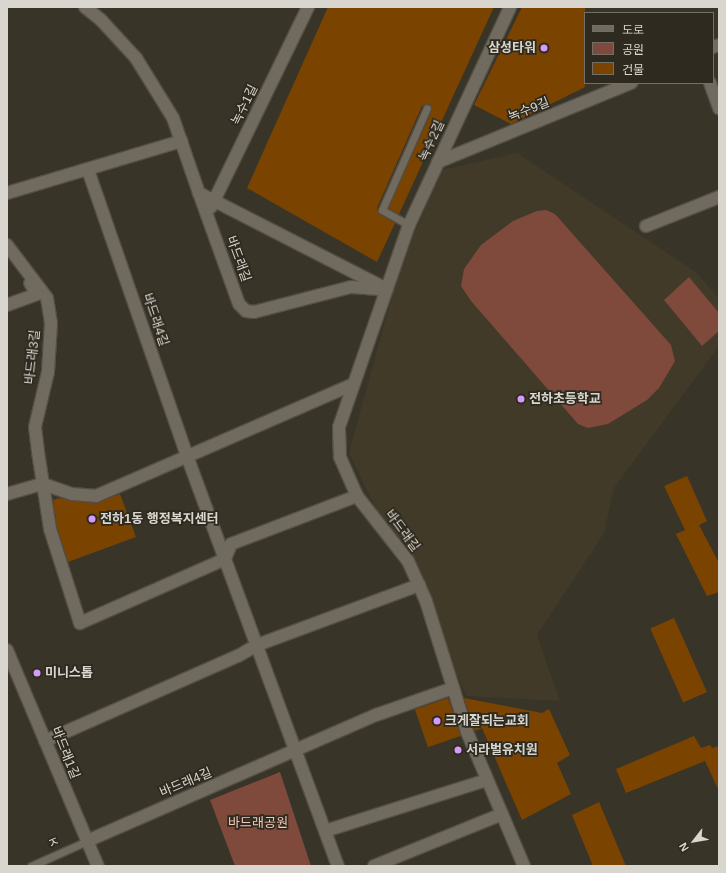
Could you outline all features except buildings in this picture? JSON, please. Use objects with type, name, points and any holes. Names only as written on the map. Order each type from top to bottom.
[{"type":"street","name":"바드래길","points":[[85,7],[102,20],[136,58],[173,118],[207,216],[240,304],[246,311],[254,312],[350,287],[387,289]]},
{"type":"street","name":"녹수1길","points":[[207,216],[308,7]]},
{"type":"street","name":"녹수2길","points":[[387,289],[409,225],[510,7]]},
{"type":"street","name":"녹수9길","points":[[438,162],[629,84]]},
{"type":"street","points":[[710,84],[719,108]]},
{"type":"street","points":[[7,194],[181,141]]},
{"type":"street","name":"바드래4길","points":[[88,170],[187,456],[338,866]]},
{"type":"street","name":"바드래길","points":[[199,193],[387,289]]},
{"type":"street","points":[[646,226],[719,197]]},
{"type":"street","name":"바드래3길","points":[[7,245],[37,294],[7,305]]},
{"type":"street","name":"바드래3길","points":[[7,245],[47,298],[50,317],[48,372],[35,427],[42,484]]},
{"type":"street","name":"바드래길","points":[[387,289],[339,427],[340,457],[357,496],[408,561],[419,585],[467,732],[524,866]]},
{"type":"street","points":[[7,494],[42,484],[72,494],[96,496],[354,384]]},
{"type":"street","points":[[42,484],[50,529],[80,623],[225,559],[231,544],[357,496]]},
{"type":"street","points":[[45,741],[238,656],[256,645],[419,585]]},
{"type":"street","name":"바드래1길","points":[[7,650],[98,866]]},
{"type":"street","points":[[295,750],[376,714],[453,688]]},
{"type":"street","name":"바드래4길","points":[[87,841],[295,750]]},
{"type":"street","points":[[325,831],[487,780]]},
{"type":"street","points":[[374,866],[502,814]]},
{"type":"lane","points":[[409,225],[382,210],[427,108]]},
{"type":"lane","name":"ㅈ","points":[[31,866],[87,841]]},
{"type":"shaded area","name":"전하초등학교","points":[[517,153],[697,273],[719,299],[719,346],[614,488],[604,533],[537,635],[560,701],[467,696],[349,453],[401,263],[442,170]]},
{"type":"green space","points":[[546,210],[555,214],[671,345],[675,361],[659,388],[647,400],[608,424],[588,428],[578,424],[471,301],[461,286],[464,269],[481,245],[513,221],[537,211]]},
{"type":"green space","points":[[689,277],[719,313],[719,331],[702,346],[664,300]]},
{"type":"green space","name":"바드래공원","points":[[280,772],[311,866],[235,866],[210,800]]},
{"type":"place","name":"삼성타워","points":[[544,48]]},
{"type":"place","name":"전하초등학교","points":[[521,399]]},
{"type":"place","name":"전하1동 행정복지센터","points":[[92,519]]},
{"type":"place","name":"미니스톱","points":[[37,673]]},
{"type":"place","name":"크게잘되는교회","points":[[437,721]]},
{"type":"place","name":"서라벌유치원","points":[[458,750]]}]
